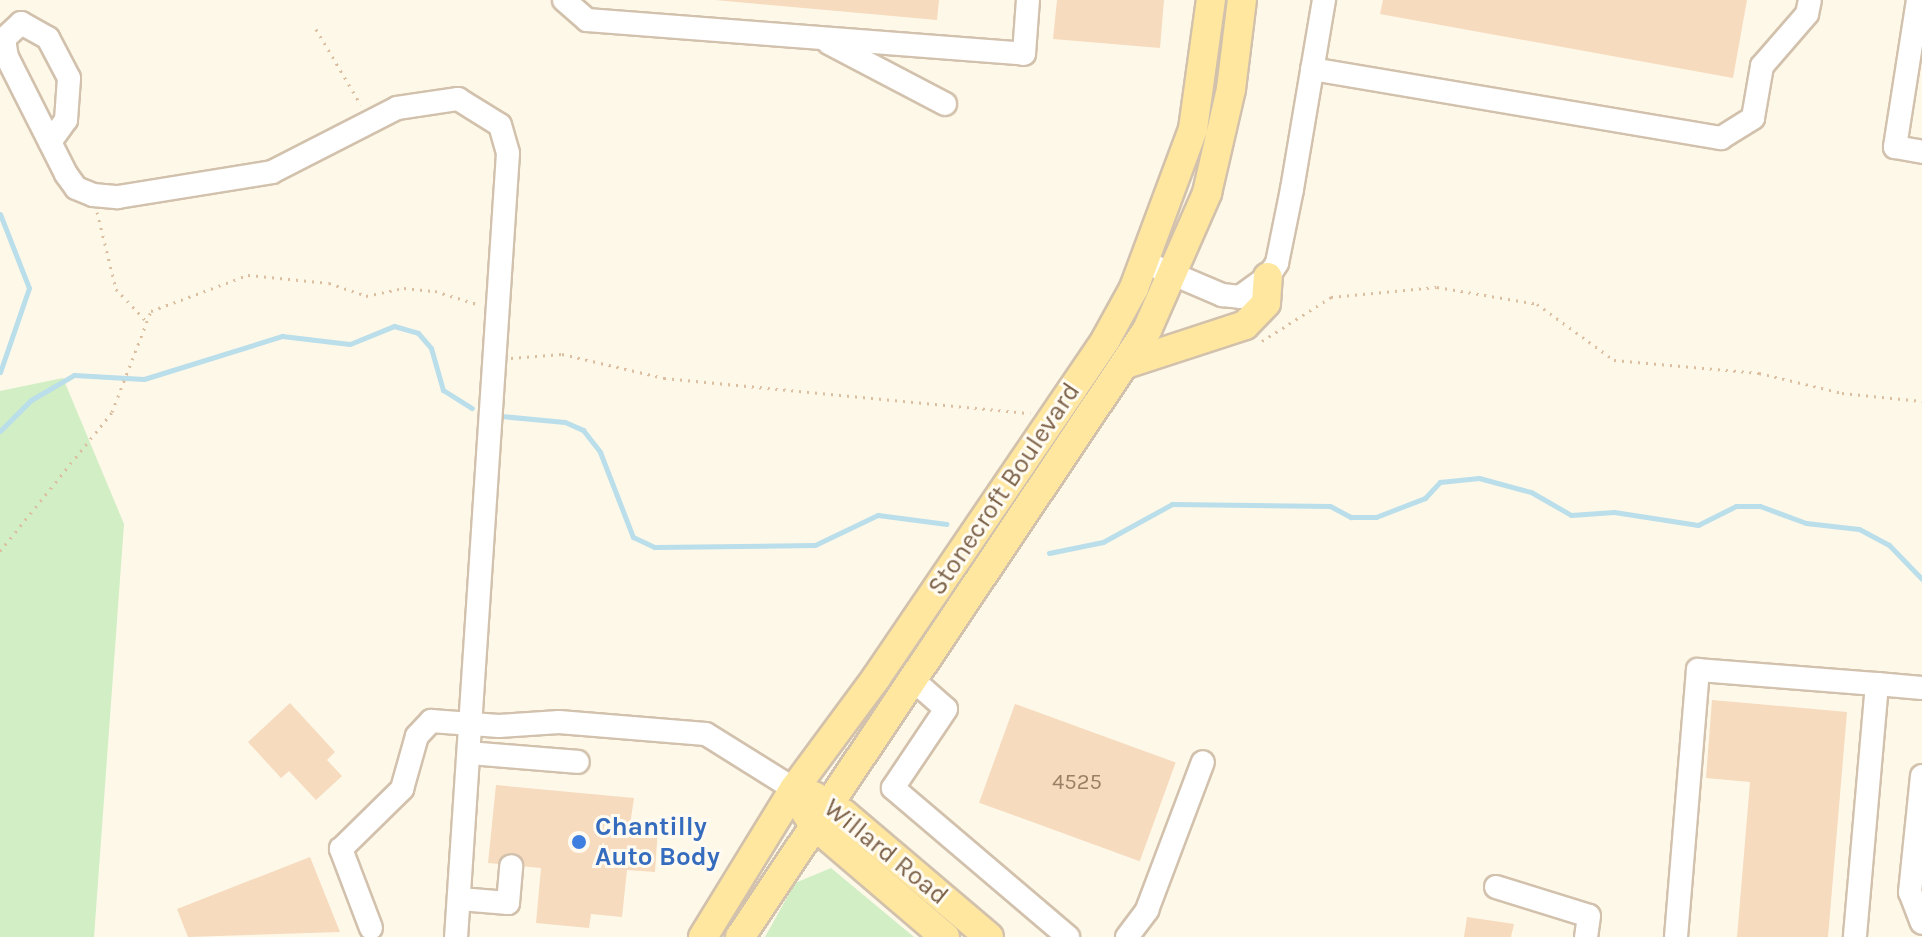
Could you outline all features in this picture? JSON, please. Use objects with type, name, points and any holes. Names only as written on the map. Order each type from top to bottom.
[{"type":"main road","name":"Stonecroft Boulevard","points":[[703,937],[794,789],[834,740],[1097,353],[1147,263],[1193,129],[1211,0]]},
{"type":"main road","name":"Stonecroft Boulevard","points":[[740,937],[821,813],[1129,363],[1174,275],[1207,193],[1225,124],[1242,0]]},
{"type":"main road","points":[[1129,363],[1245,325],[1266,303],[1268,277]]},
{"type":"main road","name":"Willard Road","points":[[794,789],[945,937]]},
{"type":"main road","name":"Willard Road","points":[[821,813],[989,937]]},
{"type":"street","points":[[564,0],[587,20],[1024,54],[1028,0]]},
{"type":"street","points":[[1147,263],[1206,292],[1240,297],[1268,277],[1277,263],[1324,0]]},
{"type":"street","points":[[1312,69],[1721,138],[1753,118],[1762,66],[1807,14],[1810,0]]},
{"type":"street","points":[[1918,0],[1895,147],[1922,152]]},
{"type":"street","points":[[50,142],[66,120],[69,78],[48,38],[21,23],[4,39],[7,57],[50,142],[76,188],[93,195],[161,191],[272,172],[397,108],[458,99],[500,125],[508,153],[456,937]]},
{"type":"street","points":[[821,38],[945,104]]},
{"type":"street","points":[[1676,937],[1698,670],[1922,688]]},
{"type":"street","points":[[912,679],[946,709],[893,788],[1068,937]]},
{"type":"street","points":[[1855,937],[1877,684]]},
{"type":"street","points":[[371,928],[341,849],[402,789],[422,724],[559,722],[706,734],[794,789]]},
{"type":"street","points":[[469,753],[578,762]]},
{"type":"street","points":[[1127,937],[1147,910],[1203,762]]},
{"type":"street","points":[[1922,776],[1910,892],[1922,923]]},
{"type":"street","points":[[460,899],[508,903],[511,866]]},
{"type":"street","points":[[1496,887],[1589,916],[1586,937]]},
{"type":"path","points":[[316,29],[361,105]]},
{"type":"path","points":[[93,195],[116,289],[147,322]]},
{"type":"path","points":[[0,551],[94,439],[121,390],[151,311],[248,275],[329,283],[366,296],[404,288],[435,291],[498,310]]},
{"type":"path","points":[[1255,345],[1331,297],[1437,287],[1537,304],[1614,360],[1759,373],[1842,393],[1922,401]]},
{"type":"path","points":[[492,362],[541,352],[664,378],[1040,414]]},
{"type":"green space","points":[[63,378],[124,524],[94,937],[0,937],[0,391]]},
{"type":"green space","points":[[831,868],[914,937],[765,937],[795,883]]},
{"type":"building","points":[[715,0],[939,0],[937,20]]},
{"type":"building","points":[[1057,0],[1164,0],[1160,48],[1053,39]]},
{"type":"building","points":[[1383,0],[1747,0],[1733,78],[1380,14]]},
{"type":"building","points":[[1712,700],[1847,712],[1828,937],[1737,937],[1750,782],[1706,778]]},
{"type":"building","points":[[290,703],[335,752],[327,760],[342,776],[316,800],[289,771],[281,778],[248,742]]},
{"type":"building","points":[[1015,704],[1176,762],[1140,861],[979,803]]},
{"type":"building","points":[[496,785],[634,798],[630,825],[658,827],[655,872],[627,870],[622,917],[591,914],[589,928],[536,923],[541,868],[488,863]]},
{"type":"building","points":[[310,857],[340,932],[188,937],[177,909]]},
{"type":"building","points":[[1467,917],[1514,924],[1511,937],[1464,937]]},
{"type":"waterway","points":[[0,214],[29,288],[0,372]]},
{"type":"waterway","points":[[0,431],[31,400],[74,375],[144,379],[282,336],[350,344],[394,326],[418,333],[431,348],[443,390],[472,408]]},
{"type":"waterway","points":[[501,416],[565,422],[583,430],[600,452],[633,537],[654,547],[815,545],[878,515],[946,524]]},
{"type":"waterway","points":[[1049,553],[1103,542],[1172,504],[1330,506],[1351,517],[1376,517],[1425,498],[1440,482],[1479,478],[1531,492],[1571,515],[1614,512],[1698,525],[1736,506],[1760,506],[1806,523],[1859,529],[1889,545],[1922,579]]},
{"type":"place","name":"Chantilly Auto Body","points":[[579,842]]}]
